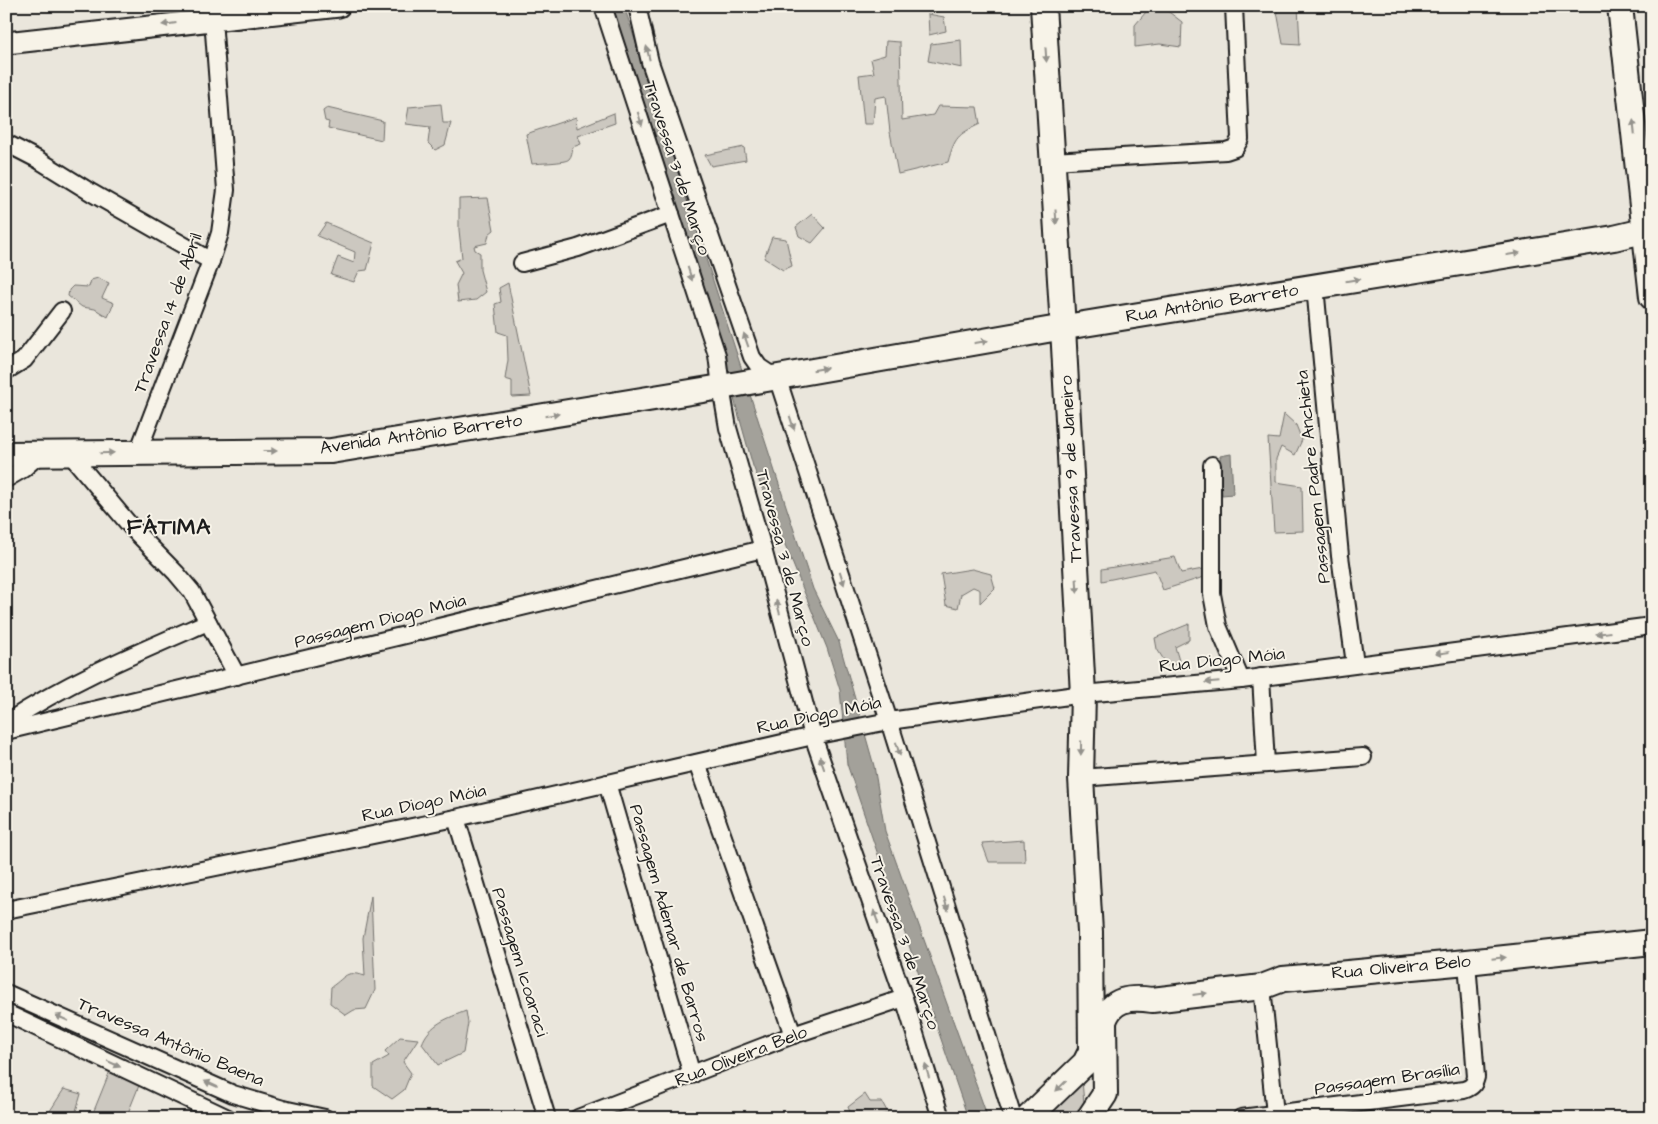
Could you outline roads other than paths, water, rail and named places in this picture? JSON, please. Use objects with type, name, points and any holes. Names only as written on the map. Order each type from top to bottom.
[{"type":"main road","name":"Travessa 9 de Janeiro","points":[[1043,6],[1063,328],[1082,694],[1081,778],[1090,932]]},
{"type":"main road","points":[[1620,6],[1649,230],[1652,297]]},
{"type":"main road","name":"Rua Antônio Barreto","points":[[774,377],[1315,286],[1604,240],[1649,230]]},
{"type":"main road","name":"Avenida Antônio Barreto","points":[[6,454],[332,451],[724,387],[774,377]]},
{"type":"main road","points":[[1028,1118],[1085,1063],[1090,1051],[1090,932]]},
{"type":"main road","name":"Rua Oliveira Belo","points":[[1090,932],[1105,984],[1111,991],[1152,1000]]},
{"type":"main road","name":"Rua Oliveira Belo","points":[[1105,1094],[1104,1021],[1108,1010],[1127,999],[1152,1000],[1262,987],[1282,979],[1652,942]]},
{"type":"main road","points":[[1089,1118],[1105,1094]]},
{"type":"street","points":[[6,43],[213,13],[339,6]]},
{"type":"street","name":"Travessa 3 de Março","points":[[603,6],[717,355],[724,387],[728,428],[763,549],[812,736],[904,998],[941,1118]]},
{"type":"street","name":"Travessa 3 de Março","points":[[637,6],[650,62],[752,357],[759,367],[774,377]]},
{"type":"street","points":[[1052,161],[1226,151],[1236,148],[1240,139],[1234,6]]},
{"type":"street","name":"Travessa 14 de Abril","points":[[138,452],[220,233],[226,190],[213,13]]},
{"type":"street","points":[[6,143],[37,159],[92,193],[211,261]]},
{"type":"street","points":[[522,263],[587,245],[671,214]]},
{"type":"street","name":"Passagem Padre Anchieta","points":[[1315,286],[1340,556],[1354,664]]},
{"type":"street","points":[[6,370],[24,360],[62,311]]},
{"type":"street","points":[[774,377],[1013,1118]]},
{"type":"street","points":[[6,479],[23,469],[40,454]]},
{"type":"street","points":[[70,454],[133,529],[186,585],[237,676]]},
{"type":"street","points":[[1212,465],[1212,594],[1218,626],[1241,680]]},
{"type":"street","name":"Passagem Diogo Moia","points":[[6,731],[763,549]]},
{"type":"street","points":[[6,723],[75,682],[208,622]]},
{"type":"street","name":"Rua Diogo Móia","points":[[6,910],[456,818],[812,736],[885,722],[1082,694],[1241,680],[1652,626]]},
{"type":"street","points":[[1262,677],[1266,764]]},
{"type":"street","points":[[1081,778],[1363,757]]},
{"type":"street","points":[[697,763],[793,1035]]},
{"type":"street","name":"Passagem Ademar de Barros","points":[[607,783],[692,1074]]},
{"type":"street","name":"Passagem Icoaraci","points":[[456,818],[547,1118]]},
{"type":"street","name":"Passagem Brasília","points":[[1241,1118],[1464,1090],[1472,1087],[1475,1084],[1476,1077],[1466,962]]},
{"type":"street","points":[[1262,987],[1275,1114]]},
{"type":"street","name":"Travessa Antônio Baena","points":[[6,993],[233,1094],[282,1113],[324,1118]]},
{"type":"street","name":"Rua Oliveira Belo","points":[[578,1118],[793,1035],[904,998]]},
{"type":"street","points":[[6,1013],[225,1116],[233,1094]]},
{"type":"street","points":[[1105,1094],[1106,1118]]},
{"type":"district","name":"FÁTIMA","points":[[169,527]]}]
